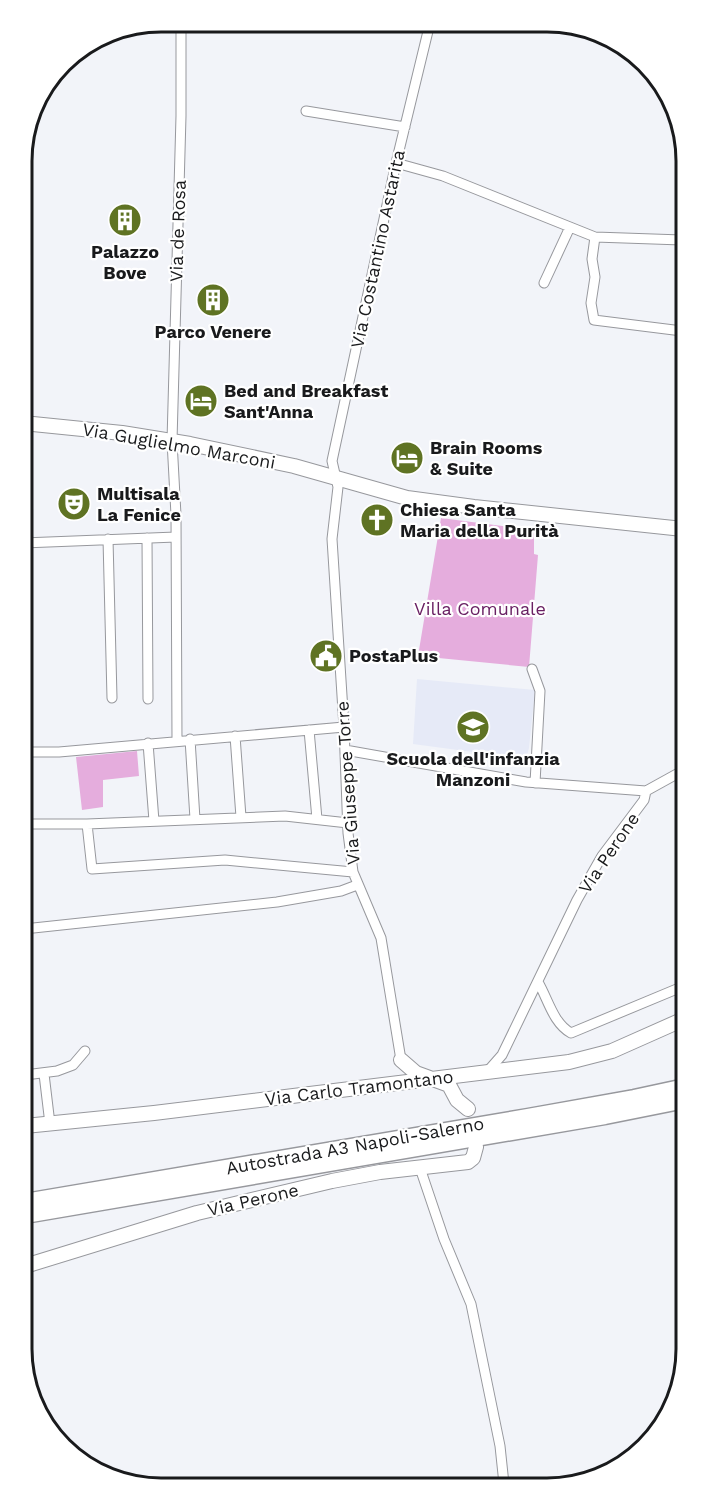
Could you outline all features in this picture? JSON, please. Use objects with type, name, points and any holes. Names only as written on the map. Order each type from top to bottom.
[{"type":"highway","name":"Autostrada A3 Napoli-Salerno","points":[[32,1201],[528,1117],[675,1089]]},
{"type":"highway","name":"Autostrada A3 Napoli-Salerno","points":[[32,1214],[572,1122],[675,1102]]},
{"type":"street","name":"Via de Rosa","points":[[177,741],[176,537],[172,441],[181,116],[181,32]]},
{"type":"street","name":"Via Costantino Astarita","points":[[334,476],[333,461],[396,163],[428,32]]},
{"type":"street","points":[[306,111],[405,127]]},
{"type":"street","points":[[396,163],[443,176],[595,237],[676,240]]},
{"type":"street","points":[[544,283],[570,227]]},
{"type":"street","points":[[595,237],[592,259],[595,277],[591,303],[594,320],[676,330]]},
{"type":"street","name":"Via Guglielmo Marconi","points":[[32,424],[67,426],[172,441],[334,476],[367,488],[407,498],[485,509],[676,528]]},
{"type":"street","name":"Via Giuseppe Torre","points":[[334,476],[338,496],[332,539],[348,823],[353,872],[381,938],[404,1083]]},
{"type":"street","points":[[32,543],[176,537]]},
{"type":"street","points":[[147,538],[148,699]]},
{"type":"street","points":[[108,539],[112,698]]},
{"type":"street","points":[[526,781],[540,691],[532,669]]},
{"type":"street","points":[[32,752],[59,752],[344,727]]},
{"type":"street","points":[[309,730],[317,819]]},
{"type":"street","points":[[235,736],[241,818]]},
{"type":"street","points":[[190,740],[195,819]]},
{"type":"street","points":[[148,743],[154,821]]},
{"type":"street","points":[[345,750],[526,781],[646,791],[675,775]]},
{"type":"street","name":"Via Perone","points":[[486,1074],[502,1055],[602,856],[644,800],[646,791]]},
{"type":"street","points":[[32,824],[285,816],[348,823]]},
{"type":"street","points":[[87,824],[92,869],[225,860],[353,872]]},
{"type":"street","points":[[32,928],[277,902],[341,891],[357,885]]},
{"type":"street","points":[[538,982],[554,1016],[567,1031],[572,1033],[675,990]]},
{"type":"street","name":"Via Carlo Tramontano","points":[[32,1125],[486,1074],[569,1062],[612,1051],[675,1023]]},
{"type":"street","points":[[32,1074],[44,1074],[73,1065],[85,1051]]},
{"type":"street","points":[[379,1086],[394,1077],[401,1060],[416,1073],[449,1085],[457,1100],[470,1114],[454,1077]]},
{"type":"street","points":[[44,1074],[50,1124]]},
{"type":"street","points":[[462,1095],[469,1076]]},
{"type":"street","name":"Via Perone","points":[[32,1264],[196,1213],[332,1181],[380,1172],[468,1161],[473,1158],[476,1147]]},
{"type":"street","points":[[420,1168],[444,1239],[471,1304],[500,1446],[503,1478]]},
{"type":"shaded area","name":"Scuola dell'infanzia Manzoni","points":[[417,679],[535,690],[526,759],[413,744]]},
{"type":"green space","name":"Villa Comunale","points":[[441,518],[534,530],[534,554],[538,555],[529,667],[418,656]]},
{"type":"green space","points":[[137,751],[139,776],[103,780],[103,807],[82,810],[76,757]]},
{"type":"place","name":"Palazzo Bove","points":[[125,220]]},
{"type":"place","name":"Parco Venere","points":[[213,300]]},
{"type":"place","name":"Bed and Breakfast Sant'Anna","points":[[201,401]]},
{"type":"place","name":"Brain Rooms & Suite","points":[[407,458]]},
{"type":"place","name":"Multisala La Fenice","points":[[74,504]]},
{"type":"place","name":"Chiesa Santa Maria della Purità","points":[[377,520]]},
{"type":"place","name":"PostaPlus","points":[[326,656]]},
{"type":"place","name":"Scuola dell'infanzia Manzoni","points":[[473,727]]}]
